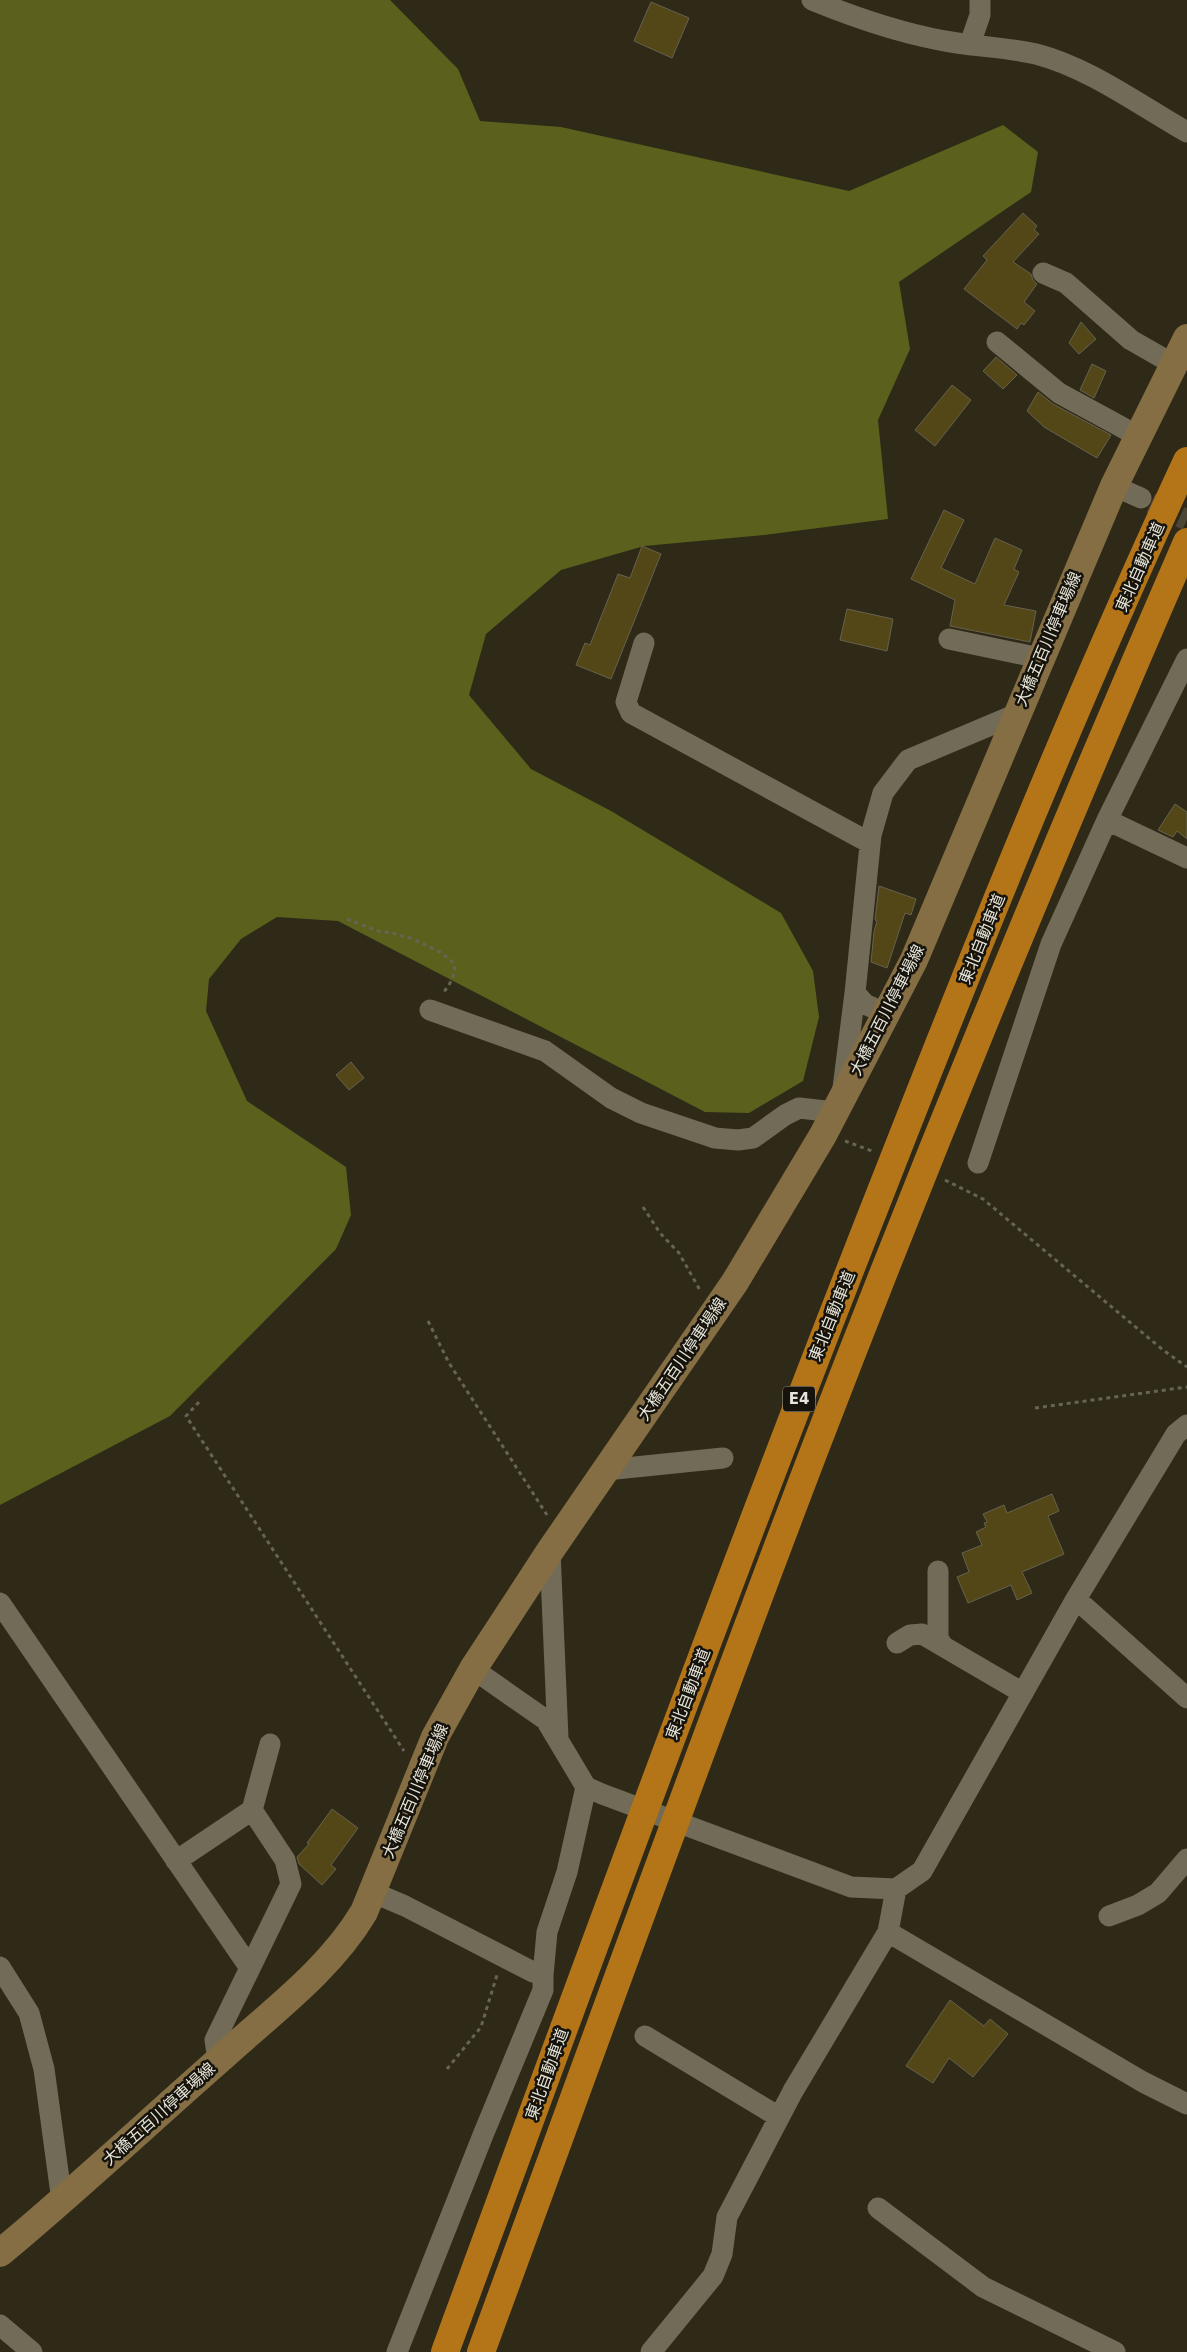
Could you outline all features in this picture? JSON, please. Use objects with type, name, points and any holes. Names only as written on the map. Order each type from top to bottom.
[{"type":"highway","name":"東北自動車道","points":[[445,2352],[635,1833],[792,1416],[938,1045],[1054,762],[1187,460]]},
{"type":"highway","name":"東北自動車道","points":[[481,2352],[817,1445],[970,1054],[1085,775],[1187,542]]},
{"type":"main road","name":"大橋五百川停車場線","points":[[0,2253],[62,2202],[308,1980],[349,1937],[364,1912],[434,1737],[473,1669],[555,1543],[748,1261],[838,1105],[886,1014],[914,960],[1114,486],[1187,338]]},
{"type":"street","points":[[812,0],[898,29],[970,44],[1001,47],[1037,54],[1067,65],[1187,132]]},
{"type":"street","points":[[970,44],[980,15],[980,0]]},
{"type":"street","points":[[1043,273],[1066,283],[1131,340],[1173,364]]},
{"type":"street","points":[[997,342],[1059,393],[1138,436]]},
{"type":"street","points":[[1114,486],[1141,498]]},
{"type":"street","points":[[949,639],[1040,658]]},
{"type":"street","points":[[644,644],[626,702],[631,713],[870,843]]},
{"type":"street","points":[[978,1164],[1051,944],[1107,820],[1187,659]]},
{"type":"street","points":[[430,1010],[545,1051],[611,1098],[641,1113],[715,1138],[738,1140],[753,1138],[785,1114],[799,1108],[838,1105],[855,993],[870,843],[883,793],[908,760],[1017,714]]},
{"type":"street","points":[[1107,820],[1187,858]]},
{"type":"street","points":[[855,993],[865,1004],[886,1014]]},
{"type":"street","points":[[473,1669],[546,1720],[558,1741],[594,1791],[725,1842],[851,1887],[896,1889],[922,1871],[1076,1599],[1176,1434],[1187,1425]]},
{"type":"street","points":[[606,1470],[723,1458]]},
{"type":"street","points":[[555,1543],[558,1741]]},
{"type":"street","points":[[938,1571],[938,1638],[943,1646]]},
{"type":"street","points":[[1076,1599],[1187,1698]]},
{"type":"street","points":[[0,1603],[250,1968]]},
{"type":"street","points":[[897,1643],[910,1635],[922,1634],[1023,1692]]},
{"type":"street","points":[[176,1861],[252,1810],[270,1744]]},
{"type":"street","points":[[397,2352],[483,2135],[540,2001],[543,1990],[547,1932],[594,1791]]},
{"type":"street","points":[[218,2060],[215,2040],[290,1884],[285,1860],[252,1810]]},
{"type":"street","points":[[1109,1916],[1138,1905],[1158,1893],[1187,1858]]},
{"type":"street","points":[[651,2352],[713,2276],[722,2254],[727,2217],[780,2117],[888,1932],[896,1889]]},
{"type":"street","points":[[372,1892],[406,1906],[543,1975]]},
{"type":"street","points":[[888,1932],[1143,2082],[1187,2104]]},
{"type":"street","points":[[0,1967],[29,2013],[44,2069],[62,2202]]},
{"type":"street","points":[[645,2036],[780,2117]]},
{"type":"street","points":[[878,2208],[983,2287],[1115,2352]]},
{"type":"street","points":[[0,2325],[32,2352]]},
{"type":"path","points":[[347,919],[378,932],[392,933],[413,939],[440,952],[454,963],[450,984],[430,1010]]},
{"type":"path","points":[[947,1181],[983,1199],[1163,1350],[1187,1367]]},
{"type":"path","points":[[644,1207],[660,1233],[679,1254],[698,1290],[718,1306]]},
{"type":"path","points":[[428,1321],[449,1363],[555,1543]]},
{"type":"path","points":[[1035,1408],[1187,1387]]},
{"type":"path","points":[[199,1402],[186,1416],[419,1775]]},
{"type":"path","points":[[447,2070],[482,2027],[502,1956]]},
{"type":"green space","points":[[0,0],[390,0],[458,69],[480,121],[561,127],[849,191],[1003,125],[1038,152],[1031,192],[899,282],[910,349],[878,420],[888,519],[764,535],[644,546],[561,570],[486,634],[469,695],[531,769],[611,811],[781,913],[813,971],[819,1017],[803,1081],[749,1113],[705,1112],[338,921],[277,917],[241,939],[209,979],[206,1011],[247,1101],[346,1167],[351,1215],[336,1249],[170,1416],[0,1505]]},
{"type":"building","points":[[651,2],[689,18],[672,58],[634,41]]},
{"type":"building","points":[[1023,213],[1037,226],[1034,230],[1039,234],[1013,262],[1031,274],[1037,284],[1024,302],[1035,311],[1024,325],[1021,323],[1017,329],[964,289],[987,260],[983,256]]},
{"type":"building","points":[[1081,322],[1096,339],[1079,354],[1069,343]]},
{"type":"building","points":[[996,357],[1017,375],[1003,389],[983,371]]},
{"type":"building","points":[[1092,364],[1106,371],[1094,398],[1080,390]]},
{"type":"building","points":[[952,385],[971,400],[935,446],[915,430]]},
{"type":"building","points":[[1038,392],[1053,404],[1111,435],[1097,458],[1044,427],[1027,411]]},
{"type":"building","points":[[944,510],[964,520],[941,568],[975,584],[995,538],[1022,550],[1014,569],[1019,572],[1004,605],[1036,611],[1030,642],[950,626],[955,600],[911,579]]},
{"type":"building","points":[[642,546],[661,554],[611,679],[576,665],[585,643],[590,645],[618,574],[630,578]]},
{"type":"building","points":[[847,609],[893,619],[887,651],[840,640]]},
{"type":"building","points":[[1175,804],[1187,812],[1187,839],[1177,831],[1173,837],[1158,830]]},
{"type":"building","points":[[879,886],[916,899],[911,915],[905,913],[887,968],[871,962],[877,921],[875,920]]},
{"type":"building","points":[[351,1062],[364,1078],[349,1090],[336,1075]]},
{"type":"building","points":[[1052,1494],[1059,1511],[1048,1516],[1064,1554],[1022,1572],[1032,1593],[1017,1600],[1011,1585],[968,1603],[957,1577],[969,1572],[962,1553],[982,1545],[976,1532],[986,1527],[984,1523],[987,1522],[983,1514],[1004,1505],[1007,1513]]},
{"type":"building","points":[[332,1809],[358,1828],[331,1865],[336,1869],[322,1885],[299,1864],[297,1857],[309,1844],[307,1843]]},
{"type":"building","points":[[950,2000],[984,2026],[990,2019],[1008,2034],[973,2077],[949,2058],[933,2083],[906,2066]]},
{"type":"tunnel","points":[[1151,503],[1187,520]]}]
